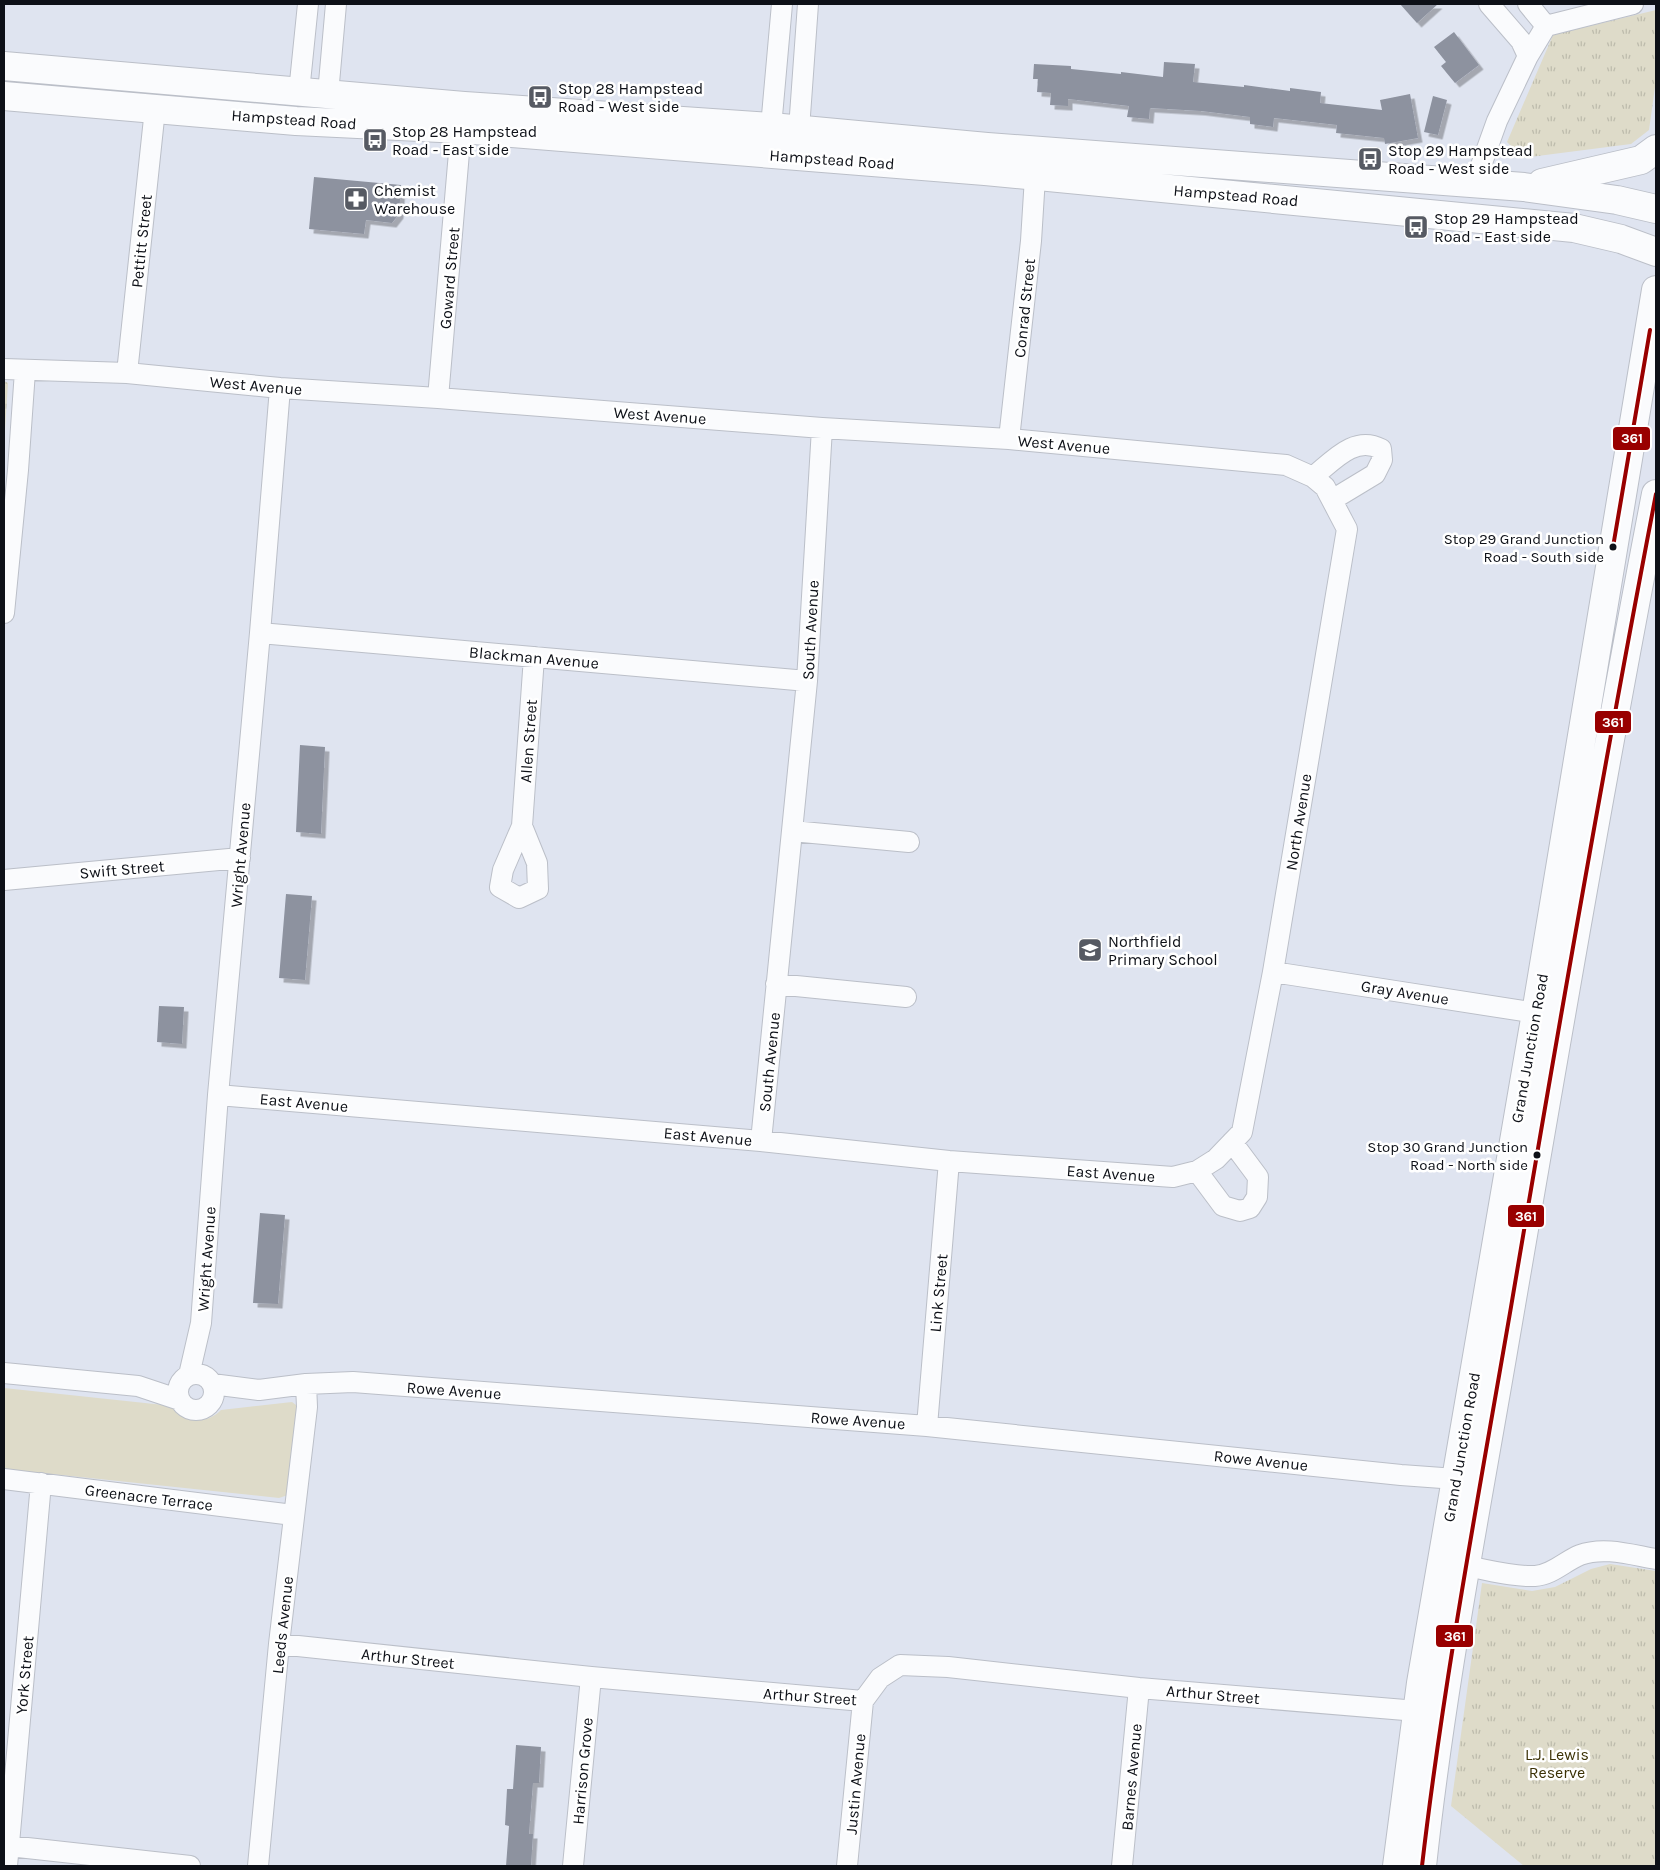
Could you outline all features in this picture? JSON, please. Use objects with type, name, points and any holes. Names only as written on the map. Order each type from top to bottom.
[{"type":"highway","name":"Hampstead Road","points":[[4,66],[328,94],[463,118],[768,154],[798,143],[1038,150],[1474,185],[1524,187],[1617,200],[1656,209]]},
{"type":"highway","points":[[156,109],[158,80]]},
{"type":"highway","points":[[296,121],[299,92]]},
{"type":"highway","points":[[326,122],[328,94]]},
{"type":"highway","name":"Hampstead Road","points":[[4,96],[296,121],[326,122],[463,118],[771,127],[798,143],[985,171],[1574,228],[1621,239],[1656,252]]},
{"type":"highway","points":[[768,154],[771,127]]},
{"type":"highway","points":[[1524,187],[1641,160],[1656,149]]},
{"type":"highway","points":[[1036,177],[1038,150]]},
{"type":"highway","name":"Grand Junction Road","points":[[1422,1866],[1454,1563],[1548,1015],[1611,559],[1656,290]]},
{"type":"highway","name":"Grand Junction Road","points":[[1548,1015],[1649,567],[1656,494]]},
{"type":"highway","points":[[1611,559],[1649,567]]},
{"type":"highway","name":"Grand Junction Road","points":[[1397,1866],[1417,1711],[1454,1563],[1456,1479],[1494,1330]]},
{"type":"street","points":[[299,92],[308,4]]},
{"type":"street","points":[[328,94],[336,4]]},
{"type":"street","points":[[771,127],[782,4]]},
{"type":"street","points":[[798,143],[808,4]]},
{"type":"street","points":[[1490,4],[1520,41],[1528,56]]},
{"type":"street","points":[[1528,4],[1546,26]]},
{"type":"street","points":[[1474,185],[1497,121],[1528,56],[1546,26],[1633,4]]},
{"type":"street","name":"Pettitt Street","points":[[126,373],[156,109]]},
{"type":"street","name":"Goward Street","points":[[438,398],[463,118]]},
{"type":"street","name":"Conrad Street","points":[[1009,439],[1031,241],[1036,177]]},
{"type":"street","name":"West Avenue","points":[[4,369],[126,373],[280,388],[438,398],[822,428],[1009,439],[1286,465],[1323,488]]},
{"type":"street","points":[[4,613],[18,470],[25,371]]},
{"type":"street","name":"Wright Avenue","points":[[197,1386],[218,1095],[280,388]]},
{"type":"street","name":"South Avenue","points":[[761,1141],[807,681],[822,428]]},
{"type":"street","points":[[1373,445],[1380,449],[1382,460],[1375,474],[1323,488],[1352,446],[1373,445]]},
{"type":"street","name":"North Avenue","points":[[1216,1160],[1242,1132],[1273,972],[1347,529],[1323,488]]},
{"type":"street","name":"Blackman Avenue","points":[[260,632],[807,681]]},
{"type":"street","name":"Allen Street","points":[[522,826],[534,656]]},
{"type":"street","points":[[792,831],[909,842]]},
{"type":"street","name":"Swift Street","points":[[4,880],[240,858]]},
{"type":"street","name":"Gray Avenue","points":[[1273,972],[1548,1015]]},
{"type":"street","points":[[776,984],[906,997]]},
{"type":"street","name":"East Avenue","points":[[218,1095],[761,1141],[949,1161],[1173,1177],[1197,1171],[1216,1160]]},
{"type":"street","points":[[1197,1171],[1223,1206],[1240,1210],[1250,1208],[1257,1198],[1258,1177],[1232,1142]]},
{"type":"street","name":"Link Street","points":[[927,1426],[949,1161]]},
{"type":"street","name":"Rowe Avenue","points":[[4,1373],[138,1386],[197,1386],[259,1390],[306,1384],[353,1382],[927,1426],[1456,1479]]},
{"type":"street","name":"Leeds Avenue","points":[[258,1866],[279,1644],[307,1407],[306,1384]]},
{"type":"street","name":"Greenacre Terrace","points":[[4,1479],[294,1516]]},
{"type":"street","name":"York Street","points":[[7,1866],[41,1483]]},
{"type":"street","points":[[1454,1563],[1519,1575],[1537,1576],[1557,1568],[1580,1555],[1595,1552],[1616,1552],[1656,1559]]},
{"type":"street","name":"Arthur Street","points":[[279,1644],[591,1677],[863,1702],[880,1678],[900,1665],[948,1667],[1140,1688],[1417,1711]]},
{"type":"street","name":"Harrison Grove","points":[[573,1866],[591,1677]]},
{"type":"street","name":"Barnes Avenue","points":[[1122,1866],[1140,1688]]},
{"type":"street","name":"Justin Avenue","points":[[847,1866],[863,1702]]},
{"type":"street","points":[[10,1846],[190,1866]]},
{"type":"green space","points":[[1656,10],[1656,80],[1649,130],[1631,144],[1523,158],[1507,142],[1553,35]]},
{"type":"green space","points":[[4,381],[8,383],[4,446]]},
{"type":"green space","points":[[4,1388],[173,1406],[196,1419],[208,1419],[221,1410],[292,1402],[300,1408],[288,1495],[279,1498],[4,1469]]},
{"type":"green space","name":"L.J. Lewis Reserve","points":[[1610,1564],[1656,1571],[1656,1866],[1524,1866],[1451,1806],[1482,1583],[1532,1591],[1555,1587],[1591,1569]]},
{"type":"building","points":[[1400,4],[1438,4],[1417,23]]},
{"type":"building","points":[[1454,32],[1479,65],[1455,83],[1441,66],[1446,62],[1434,47]]},
{"type":"building","points":[[1164,62],[1195,64],[1193,82],[1244,87],[1244,85],[1290,91],[1290,88],[1321,92],[1320,103],[1382,110],[1380,100],[1410,94],[1418,138],[1385,144],[1384,138],[1336,133],[1337,125],[1274,118],[1273,127],[1250,124],[1250,117],[1201,111],[1150,108],[1149,119],[1127,117],[1129,106],[1068,99],[1068,106],[1050,105],[1051,93],[1037,92],[1038,79],[1033,79],[1034,64],[1071,66],[1071,69],[1163,77]]},
{"type":"building","points":[[1433,96],[1447,100],[1438,135],[1424,132]]},
{"type":"building","name":"Chemist Warehouse","points":[[314,177],[401,185],[399,214],[392,223],[366,220],[364,234],[309,229]]},
{"type":"building","points":[[300,745],[325,747],[321,834],[296,832]]},
{"type":"building","points":[[286,894],[312,896],[305,980],[279,978]]},
{"type":"building","points":[[159,1006],[184,1007],[182,1044],[157,1042]]},
{"type":"building","points":[[260,1213],[285,1215],[278,1304],[253,1303]]},
{"type":"building","points":[[516,1745],[541,1747],[539,1783],[533,1783],[529,1834],[533,1834],[531,1866],[506,1866],[509,1826],[505,1825],[507,1789],[513,1789]]},
{"type":"transit line","name":"361","points":[[1613,547],[1650,330]]},
{"type":"transit line","name":"361","points":[[1422,1866],[1451,1656],[1581,900],[1656,494]]},
{"type":"place","name":"Stop 28 Hampstead Road - West side","points":[[540,97]]},
{"type":"place","name":"Stop 28 Hampstead Road - East side","points":[[375,140]]},
{"type":"place","name":"Stop 29 Hampstead Road - West side","points":[[1370,159]]},
{"type":"place","name":"Chemist Warehouse","points":[[356,199]]},
{"type":"place","name":"Stop 29 Hampstead Road - East side","points":[[1416,227]]},
{"type":"place","name":"Stop 29 Grand Junction Road - South side","points":[[1613,547]]},
{"type":"place","name":"Northfield Primary School","points":[[1090,950]]},
{"type":"place","name":"Stop 30 Grand Junction Road - North side","points":[[1537,1155]]}]
